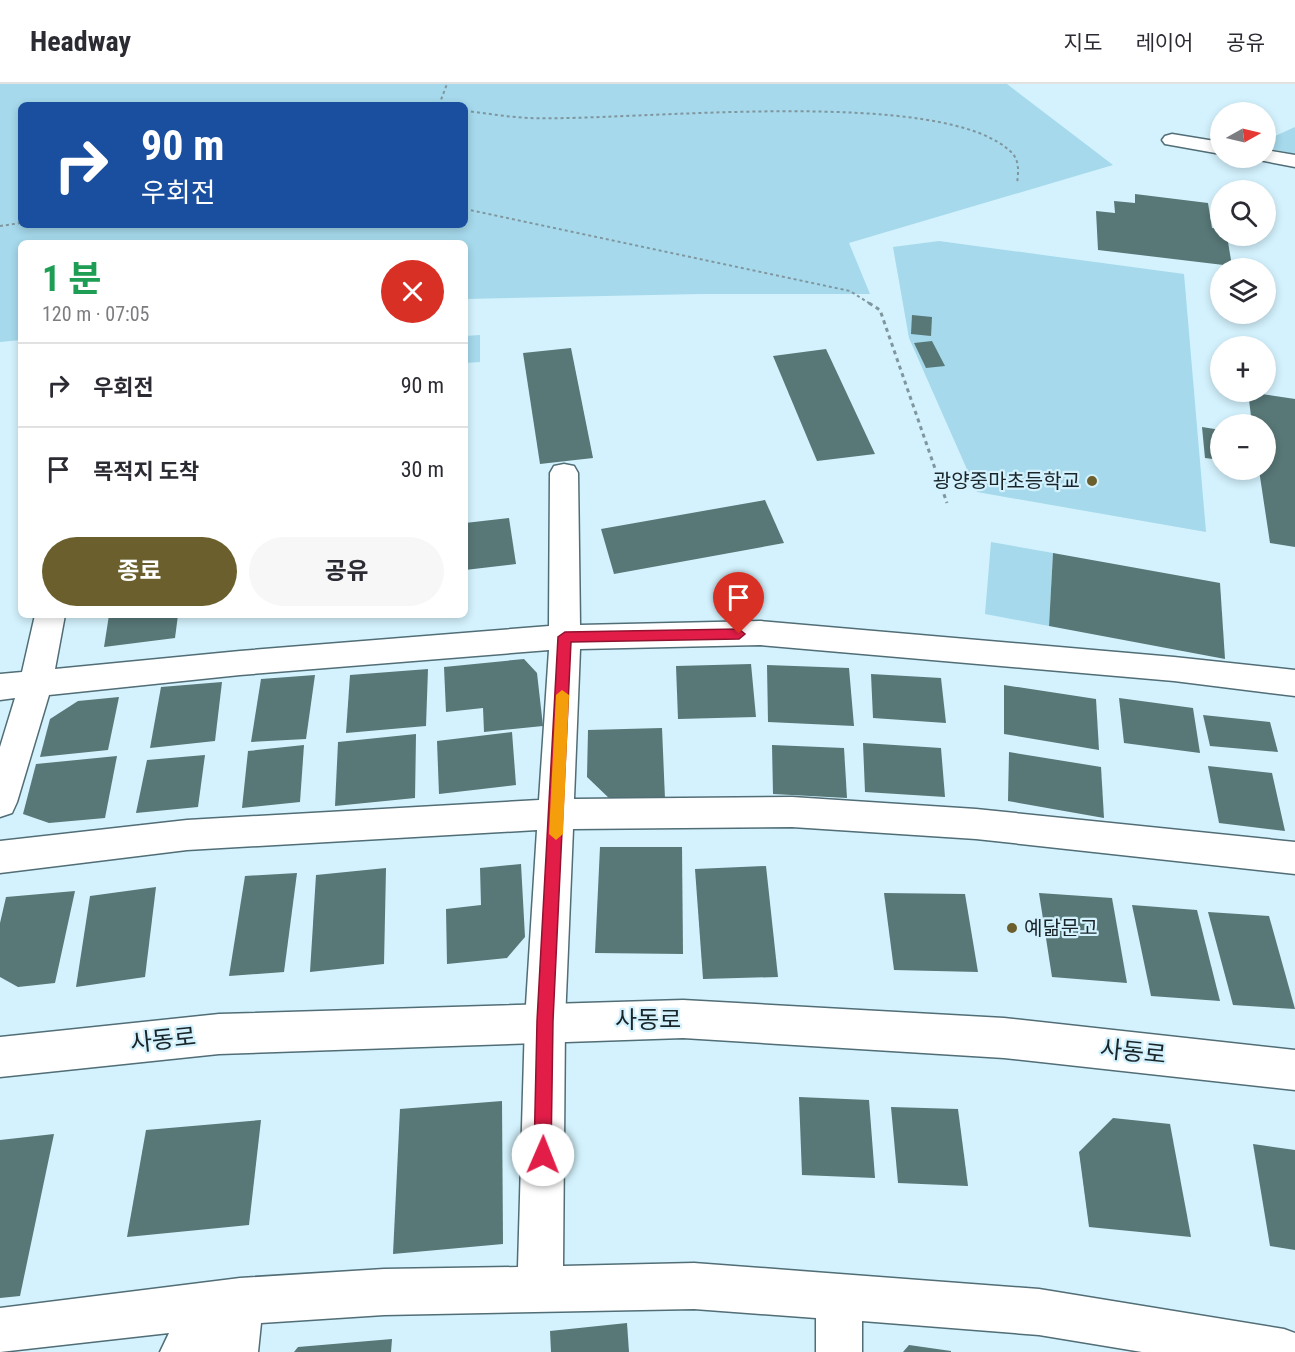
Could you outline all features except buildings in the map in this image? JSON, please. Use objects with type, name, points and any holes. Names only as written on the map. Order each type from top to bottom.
[{"type":"street","points":[[1172,140],[1210,146]]},
{"type":"street","points":[[1276,158],[1295,161]]},
{"type":"street","points":[[540,1289],[545,1021],[565,637],[564,473]]},
{"type":"street","points":[[0,802],[36,684],[49,618]]},
{"type":"street","points":[[0,687],[240,663],[565,637],[760,633],[1174,669],[1295,683]]},
{"type":"street","points":[[0,857],[188,835],[557,814],[792,812],[976,824],[1295,858]]},
{"type":"street","name":"사동로","points":[[0,1057],[219,1034],[545,1021],[683,1019],[1004,1038],[1295,1070]]},
{"type":"street","points":[[0,1331],[240,1301],[384,1292],[694,1286],[839,1295],[1039,1312],[1284,1352]]},
{"type":"street","points":[[839,1295],[839,1352]]},
{"type":"street","points":[[183,1352],[240,1301]]},
{"type":"street","points":[[235,1352],[240,1301]]},
{"type":"path","points":[[440,102],[447,84]]},
{"type":"path","points":[[468,111],[528,118],[805,109],[863,109],[924,114],[960,123],[991,138],[1013,154],[1019,168],[1017,184]]},
{"type":"path","points":[[468,210],[850,291],[880,310],[947,503]]},
{"type":"path","points":[[0,226],[18,223]]},
{"type":"shaded area","points":[[0,84],[1007,84],[1113,165],[849,243],[870,294],[700,294],[468,299],[468,240],[18,240],[18,340],[0,342]]},
{"type":"shaded area","points":[[1295,127],[1295,154],[1276,150],[1276,136]]},
{"type":"shaded area","points":[[939,241],[1184,274],[1206,532],[977,492],[909,338],[893,247]]},
{"type":"shaded area","points":[[480,335],[480,362],[468,363],[468,336]]},
{"type":"shaded area","points":[[991,542],[1053,553],[1049,626],[985,614]]},
{"type":"slow traffic","points":[[556,834],[562,695]]},
{"type":"place","name":"광양중마초등학교","points":[[1092,481]]},
{"type":"place","name":"예닮문고","points":[[1012,928]]},
{"type":"route","points":[[543,1155],[545,1021],[565,637],[739,634]]}]
